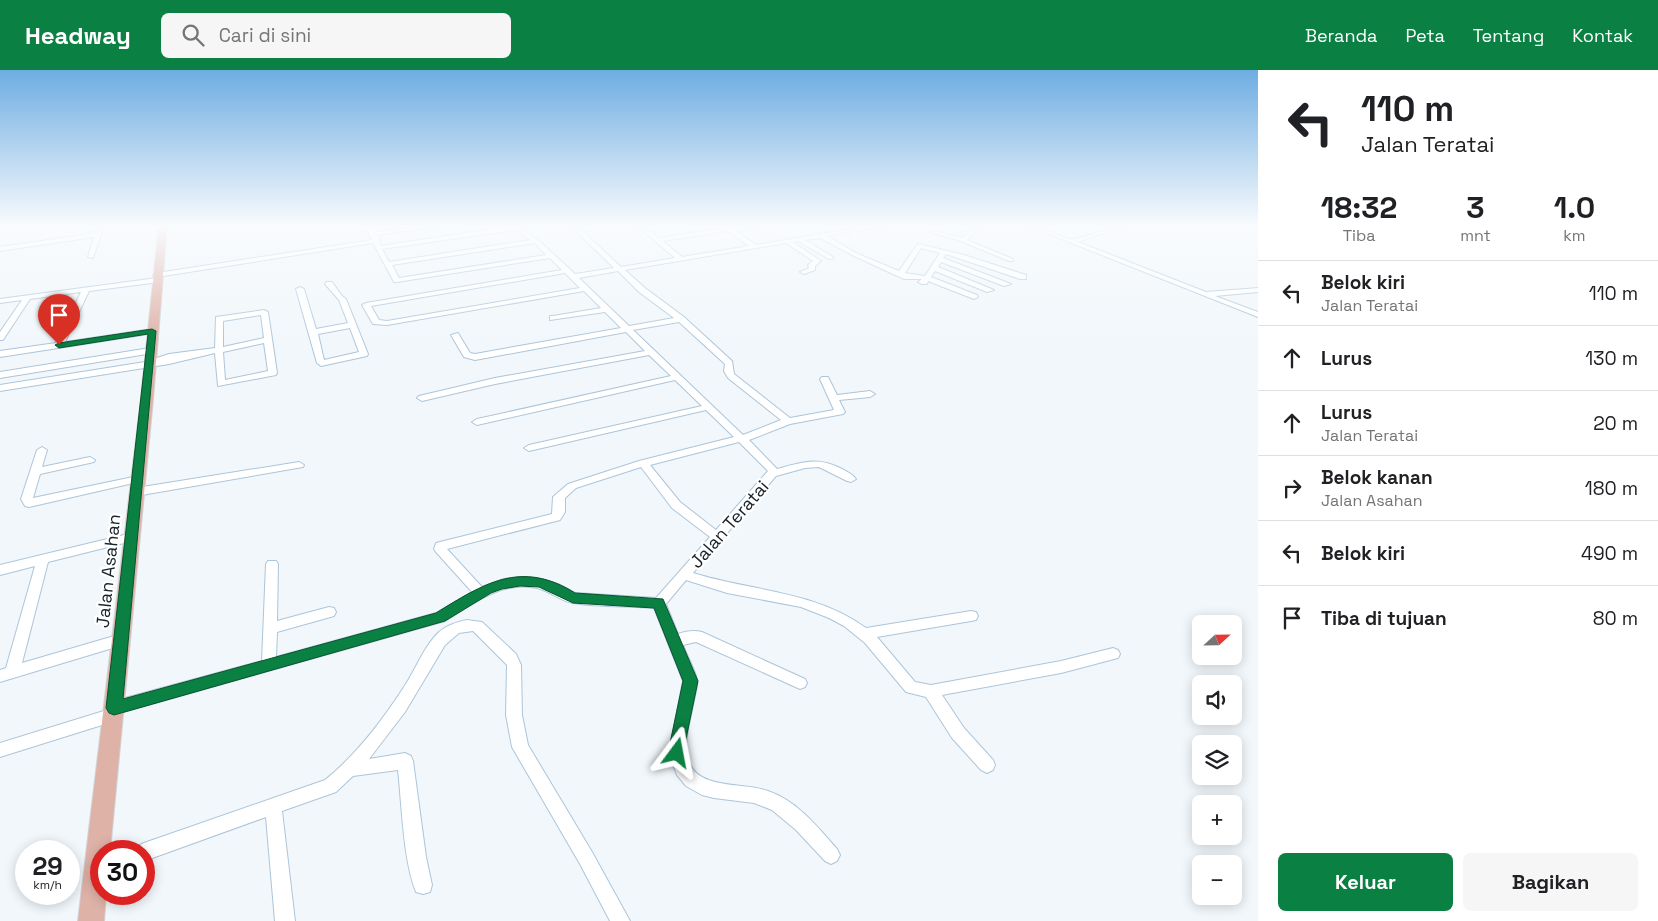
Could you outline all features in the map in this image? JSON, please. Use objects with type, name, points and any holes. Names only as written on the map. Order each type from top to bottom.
[{"type":"main road","name":"Jalan Asahan","points":[[102,840],[160,265]]},
{"type":"main road","name":"Jalan Asahan","points":[[91,921],[93,905]]},
{"type":"street","points":[[0,301],[86,290],[246,265]]},
{"type":"street","points":[[387,265],[397,280],[494,265]]},
{"type":"street","name":"Jalan Teratai","points":[[559,265],[742,438],[773,470],[772,474],[659,603]]},
{"type":"street","points":[[614,265],[682,319],[729,363],[728,371],[732,376],[788,421]]},
{"type":"street","points":[[585,289],[386,323],[376,322],[366,305],[569,274],[645,265]]},
{"type":"street","points":[[804,272],[813,270],[812,265]]},
{"type":"street","points":[[878,265],[900,274],[927,278],[974,297]]},
{"type":"street","points":[[900,274],[906,265]]},
{"type":"street","points":[[927,278],[936,265]]},
{"type":"street","points":[[954,265],[1006,284]]},
{"type":"street","points":[[983,265],[1023,278]]},
{"type":"street","points":[[1130,265],[1258,315]]},
{"type":"street","points":[[934,268],[990,290]]},
{"type":"street","points":[[300,289],[321,364],[364,354],[342,299],[339,298],[329,284]]},
{"type":"street","points":[[59,345],[86,290]]},
{"type":"street","points":[[1206,294],[1258,290]]},
{"type":"street","points":[[0,338],[27,298]]},
{"type":"street","points":[[1242,309],[1258,307]]},
{"type":"street","points":[[553,318],[606,309]]},
{"type":"street","points":[[264,312],[273,373],[221,384],[219,350],[219,319],[264,312]]},
{"type":"street","points":[[455,335],[467,355],[474,357],[682,319]]},
{"type":"street","points":[[313,332],[352,324]]},
{"type":"street","points":[[0,354],[152,331]]},
{"type":"street","points":[[0,375],[150,357],[169,357],[219,350],[268,340]]},
{"type":"street","points":[[422,398],[495,381],[651,352]]},
{"type":"street","points":[[0,388],[150,357]]},
{"type":"street","points":[[477,422],[677,377]]},
{"type":"street","points":[[480,593],[440,549],[440,546],[556,517],[559,512],[559,497],[572,486],[644,463],[742,438],[788,421],[840,412],[826,378]]},
{"type":"street","points":[[835,398],[870,394]]},
{"type":"street","points":[[530,448],[708,407]]},
{"type":"street","points":[[42,450],[27,499],[29,503],[137,486],[299,465]]},
{"type":"street","points":[[36,472],[90,460]]},
{"type":"street","points":[[772,474],[820,462],[831,466],[851,479]]},
{"type":"street","points":[[644,463],[676,505],[718,537]]},
{"type":"street","points":[[0,570],[132,537]]},
{"type":"street","points":[[6,675],[43,559]]},
{"type":"street","points":[[269,665],[272,564]]},
{"type":"street","points":[[685,575],[730,589],[804,602],[830,613],[864,634],[911,688],[916,690],[932,691],[1061,667],[1113,654]]},
{"type":"street","points":[[0,750],[114,712],[269,665],[440,617],[480,593],[501,584],[539,583],[561,590],[573,598],[659,603],[690,681],[677,753],[679,764],[698,786],[707,790],[753,794],[780,805],[798,817],[831,855]]},
{"type":"street","points":[[270,628],[330,612]]},
{"type":"street","points":[[864,634],[971,616]]},
{"type":"street","points":[[155,848],[330,786],[350,769],[393,714],[415,682],[432,652],[450,631],[461,626],[477,626],[511,658],[514,665],[516,730],[520,747],[586,858],[620,921]]},
{"type":"street","points":[[674,642],[698,636],[800,683]]},
{"type":"street","points":[[6,675],[121,640]]},
{"type":"street","points":[[932,691],[958,733],[987,765]]},
{"type":"street","points":[[350,769],[405,761],[417,857],[423,885]]},
{"type":"street","points":[[273,806],[285,921]]},
{"type":"route","points":[[59,345],[152,331],[147,399],[114,708],[440,617],[486,589],[501,584],[539,583],[561,590],[573,598],[659,603],[690,681],[691,688],[677,753]]}]
